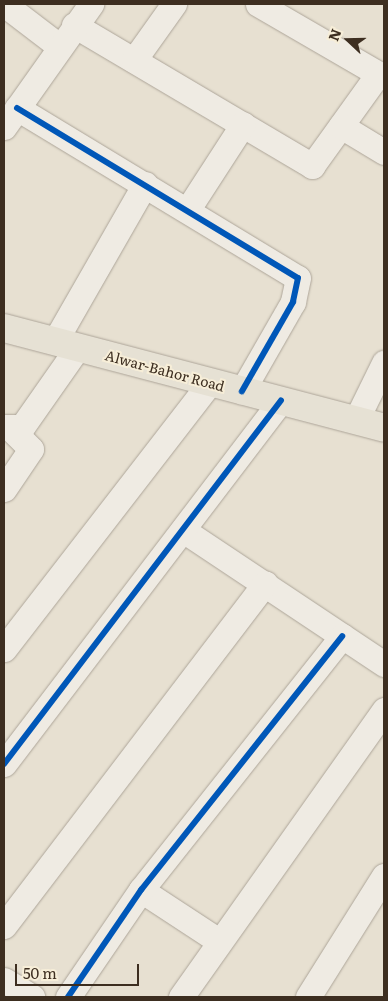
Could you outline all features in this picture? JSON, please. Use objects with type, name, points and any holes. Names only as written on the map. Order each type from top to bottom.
[{"type":"main road","name":"Alwar-Bahor Road","points":[[4,328],[384,428]]},
{"type":"street","points":[[4,4],[59,46]]},
{"type":"street","points":[[91,4],[74,25],[10,117],[145,184],[298,278],[293,302],[242,390]]},
{"type":"street","points":[[134,60],[174,4]]},
{"type":"street","points":[[74,25],[312,166],[381,75],[258,4]]},
{"type":"street","points":[[188,209],[243,124]]},
{"type":"street","points":[[341,126],[384,152]]},
{"type":"street","points":[[4,489],[31,450],[8,429],[29,418],[145,184]]},
{"type":"street","points":[[356,420],[384,364]]},
{"type":"street","points":[[4,649],[210,382]]},
{"type":"street","points":[[4,764],[281,401]]},
{"type":"street","points":[[183,530],[384,664]]},
{"type":"street","points":[[4,926],[265,583]]},
{"type":"street","points":[[68,997],[141,890],[342,636]]},
{"type":"street","points":[[180,997],[384,710]]},
{"type":"street","points":[[309,997],[375,908],[384,876]]},
{"type":"street","points":[[141,890],[219,941]]},
{"type":"street","points":[[4,980],[32,997]]},
{"type":"cycle path","points":[[17,108],[298,278],[293,302],[242,391]]},
{"type":"cycle path","points":[[4,764],[281,401]]},
{"type":"cycle path","points":[[68,997],[141,890],[342,636]]}]
